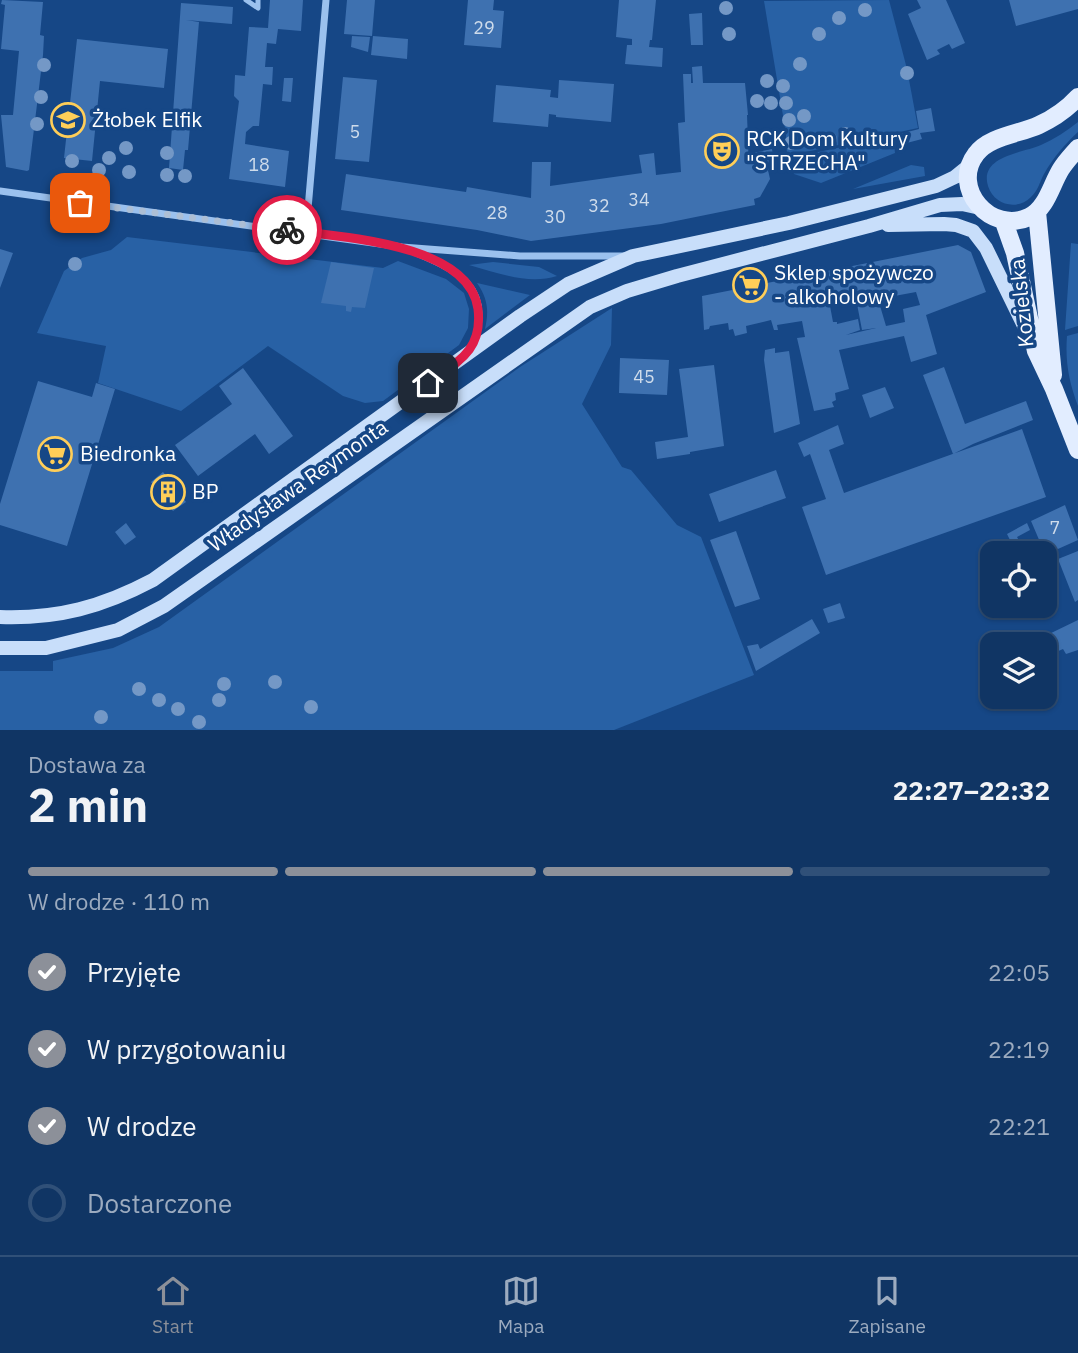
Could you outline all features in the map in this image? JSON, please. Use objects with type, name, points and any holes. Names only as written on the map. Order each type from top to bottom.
[{"type":"main road","points":[[1078,97],[1064,111],[1040,125],[985,146],[977,152],[971,164],[969,184],[974,201],[995,219],[1004,222],[1022,220],[1041,208],[1062,167],[1078,148]]},
{"type":"main road","name":"Władysława Reymonta","points":[[0,617],[46,616],[90,608],[127,594],[153,580],[561,288],[603,267],[633,256],[789,223],[936,186],[955,177],[971,164]]},
{"type":"main road","points":[[869,226],[940,205],[962,204],[980,208]]},
{"type":"main road","name":"Kozielska","points":[[1037,212],[1054,389]]},
{"type":"main road","name":"Kozielska","points":[[1004,222],[1012,240],[1036,351],[1078,450]]},
{"type":"main road","points":[[869,226],[944,224],[973,231],[986,248],[1036,351]]},
{"type":"main road","name":"Władysława Reymonta","points":[[0,648],[46,648],[118,630],[163,606],[590,307],[627,291],[677,276],[869,226]]},
{"type":"street","points":[[306,232],[326,0]]},
{"type":"street","points":[[0,191],[402,247],[520,256],[633,256]]},
{"type":"street","points":[[402,247],[447,266],[462,276],[471,288],[478,314],[476,332],[468,354]]},
{"type":"lane","points":[[246,0],[258,8],[258,0]]},
{"type":"shaded area","points":[[889,0],[907,69],[918,128],[787,156],[786,134],[764,1]]},
{"type":"shaded area","points":[[1078,122],[1078,132],[1051,162],[1031,197],[1013,205],[995,198],[988,186],[987,176],[996,162],[1046,143]]},
{"type":"shaded area","points":[[893,136],[895,153],[821,183],[794,174],[792,164],[795,157]]},
{"type":"shaded area","points":[[911,165],[924,167],[925,176],[853,189]]},
{"type":"shaded area","points":[[127,237],[383,268],[398,261],[446,279],[464,293],[469,309],[468,328],[459,345],[383,401],[365,403],[343,396],[268,346],[181,411],[98,383],[106,346],[37,333],[64,271],[82,258],[111,250]]},
{"type":"shaded area","points":[[1071,243],[1078,244],[1078,326],[1065,330]]},
{"type":"shaded area","points":[[493,262],[539,267],[557,276],[524,279],[469,265]]},
{"type":"shaded area","points":[[477,283],[530,295],[485,329],[487,305]]},
{"type":"shaded area","points":[[612,308],[611,345],[582,404],[622,467],[631,470],[677,525],[701,537],[754,675],[614,730],[0,730],[0,671],[53,671],[53,661],[113,648],[159,627],[520,367]]},
{"type":"shaded area","points":[[1078,333],[1078,406],[1068,372],[1067,336]]},
{"type":"building","points":[[2,0],[43,2],[40,35],[44,36],[43,55],[27,171],[6,167],[1,115],[13,115],[19,51],[1,49],[5,5],[1,4]]},
{"type":"building","points":[[270,0],[303,0],[301,31],[278,29],[276,44],[267,43],[265,67],[273,67],[272,85],[263,84],[259,126],[253,126],[246,132],[245,144],[289,151],[285,187],[229,179],[239,101],[234,96],[235,75],[245,76],[249,27],[268,28]]},
{"type":"building","points":[[347,0],[375,0],[372,36],[344,34]]},
{"type":"building","points":[[468,0],[494,0],[493,10],[504,11],[501,48],[464,45]]},
{"type":"building","points":[[619,0],[656,0],[649,47],[663,48],[662,67],[625,64],[627,45],[632,45],[632,39],[616,37]]},
{"type":"building","points":[[917,0],[946,0],[965,43],[952,49],[949,44],[937,50],[940,54],[927,60],[908,14],[921,8]]},
{"type":"building","points":[[1009,0],[1078,0],[1078,9],[1016,26]]},
{"type":"building","points":[[181,3],[233,7],[232,24],[186,20],[199,22],[188,150],[185,150],[183,170],[169,168]]},
{"type":"building","points":[[702,13],[703,45],[691,45],[689,14]]},
{"type":"building","points":[[352,36],[370,37],[368,52],[351,47]]},
{"type":"building","points":[[373,36],[408,39],[407,59],[371,55]]},
{"type":"building","points":[[77,39],[168,49],[164,88],[100,81],[92,161],[64,158]]},
{"type":"building","points":[[702,66],[703,83],[745,83],[748,154],[772,149],[775,168],[768,170],[770,179],[760,197],[754,199],[755,205],[661,224],[531,241],[477,230],[341,210],[346,174],[466,192],[467,187],[531,198],[532,162],[551,162],[550,186],[642,173],[639,155],[654,153],[656,175],[681,172],[678,123],[685,122],[683,74],[691,74],[693,83],[692,67]]},
{"type":"building","points":[[343,77],[377,80],[369,162],[335,159]]},
{"type":"building","points":[[284,78],[293,78],[291,102],[282,101]]},
{"type":"building","points":[[559,80],[614,84],[611,122],[549,114],[548,127],[493,122],[496,85],[551,90],[550,97],[558,98]]},
{"type":"building","points":[[931,108],[935,131],[920,133],[922,139],[899,145],[896,135],[919,129],[916,111]]},
{"type":"building","points":[[958,245],[971,252],[986,292],[926,315],[937,354],[911,362],[904,336],[839,350],[849,389],[835,393],[836,400],[832,402],[834,407],[814,411],[797,338],[805,337],[802,321],[777,325],[778,330],[774,330],[771,320],[746,326],[747,333],[735,336],[733,329],[729,330],[728,323],[710,326],[704,330],[702,296]],"holes":[[[916,292],[920,305],[903,309],[905,322],[886,326],[878,299]],[[841,304],[842,307],[857,304],[862,330],[876,328],[846,335],[860,330],[858,319],[837,324],[833,322],[830,306]]]},
{"type":"building","points":[[0,249],[13,253],[0,288]]},
{"type":"building","points":[[331,262],[374,268],[365,308],[352,307],[351,312],[346,311],[346,306],[321,303]]},
{"type":"building","points":[[775,348],[775,353],[789,351],[800,424],[774,433],[764,360],[765,350]]},
{"type":"building","points":[[620,358],[669,360],[667,395],[619,393]]},
{"type":"building","points":[[714,365],[724,446],[657,459],[655,442],[688,437],[679,369]]},
{"type":"building","points":[[944,367],[965,424],[1026,401],[1033,420],[953,454],[923,375]]},
{"type":"building","points":[[243,368],[293,436],[269,454],[255,434],[198,476],[175,445],[232,404],[219,386]]},
{"type":"building","name":"Biedronka","points":[[38,381],[92,397],[96,383],[115,389],[67,546],[0,525],[0,504]]},
{"type":"building","points":[[885,387],[894,408],[870,418],[862,395]]},
{"type":"building","points":[[838,425],[844,444],[829,450],[844,493],[1022,429],[1046,497],[826,575],[802,507],[826,499],[810,454],[804,457],[798,443]]},
{"type":"building","points":[[776,470],[786,498],[719,522],[709,494]]},
{"type":"building","name":"BP","points":[[163,472],[186,502],[173,511],[151,482]]},
{"type":"building","points":[[1065,505],[1078,540],[1057,549],[1057,541],[1040,541],[1031,521]]},
{"type":"building","points":[[126,523],[136,537],[125,545],[115,532]]},
{"type":"building","points":[[1027,523],[1030,530],[1017,537],[1019,541],[1008,541],[1010,540],[1007,534]]},
{"type":"building","points":[[736,531],[760,599],[735,607],[710,540]]},
{"type":"building","points":[[1078,551],[1078,600],[1075,602],[1058,559]]},
{"type":"building","points":[[840,603],[845,618],[828,623],[823,609]]},
{"type":"building","points":[[812,619],[820,633],[756,671],[747,646],[758,644],[760,649]]},
{"type":"building","points":[[1078,620],[1078,650],[1066,654],[1063,649],[1057,652],[1057,632],[1053,632]]},
{"type":"way so far","points":[[80,203],[287,230]]},
{"type":"place","name":"Żłobek Elfik","points":[[68,120]]},
{"type":"place","name":"RCK Dom Kultury \"STRZECHA\"","points":[[722,151]]},
{"type":"place","name":"Sklep spożywczo - alkoholowy","points":[[750,285]]},
{"type":"place","name":"Biedronka","points":[[55,454]]},
{"type":"place","name":"BP","points":[[168,492]]},
{"type":"route","points":[[287,230],[402,247],[447,266],[468,282],[474,294],[478,314],[473,343],[468,354],[428,383]]}]
